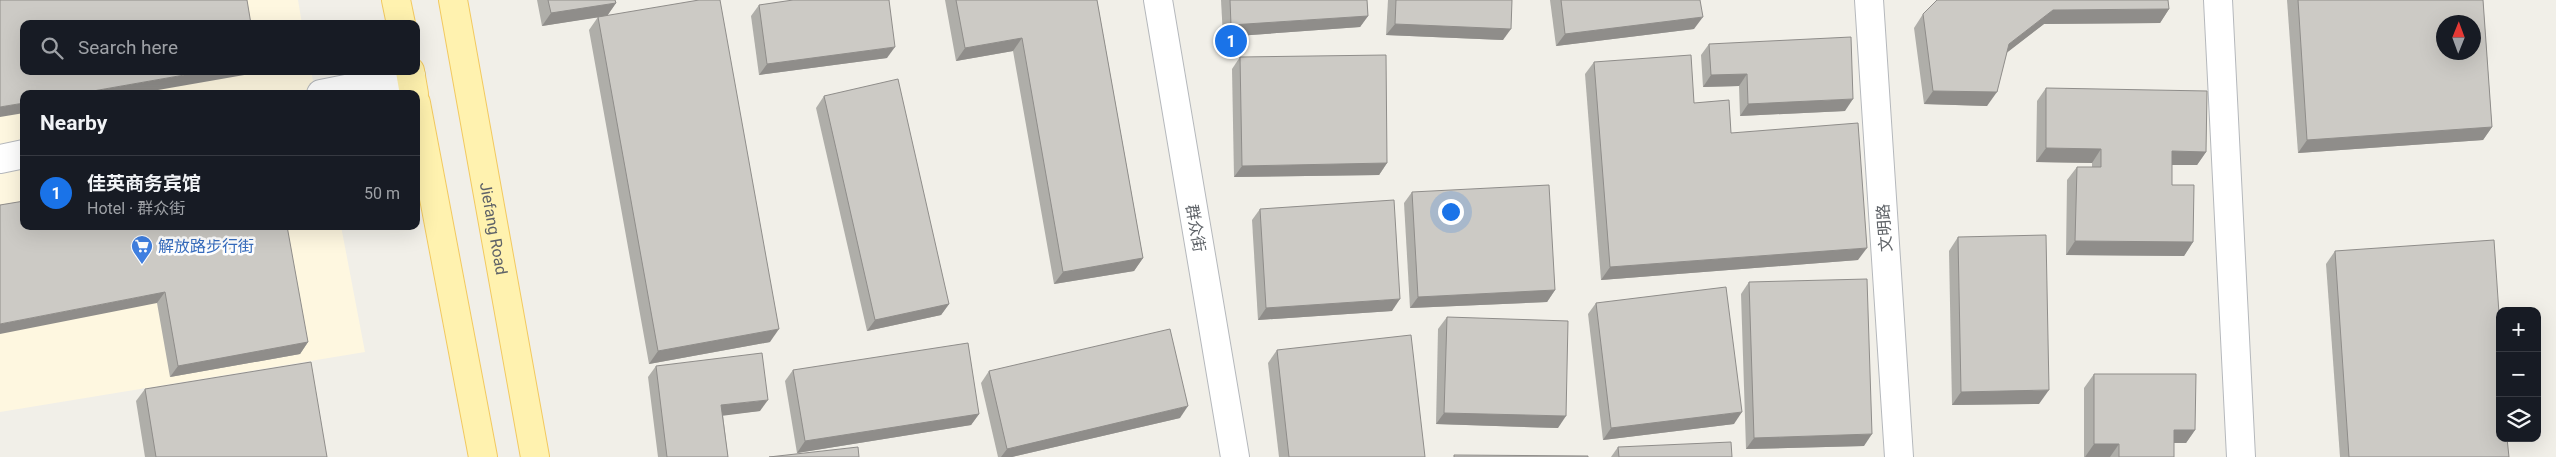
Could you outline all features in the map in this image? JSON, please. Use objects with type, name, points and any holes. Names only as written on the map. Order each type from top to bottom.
[{"type":"main road","points":[[396,0],[400,20]]},
{"type":"main road","name":"Jiefang Road","points":[[453,0],[535,457]]},
{"type":"main road","points":[[420,124],[483,457]]},
{"type":"street","name":"群众街","points":[[1158,0],[1235,457]]},
{"type":"street","name":"文明路","points":[[1869,0],[1899,457]]},
{"type":"street","points":[[2218,0],[2241,457]]},
{"type":"street","points":[[347,90],[412,80]]},
{"type":"street","points":[[0,159],[20,155]]},
{"type":"shaded area","points":[[0,0],[298,0],[301,20],[20,20],[20,75],[312,75],[315,90],[20,90],[20,230],[342,230],[365,352],[0,412]]},
{"type":"building","points":[[0,0],[247,0],[250,20],[20,20],[20,75],[184,75],[99,90],[20,90],[20,104],[0,107]]},
{"type":"building","points":[[548,0],[615,0],[616,3],[551,13]]},
{"type":"building","points":[[699,0],[720,0],[779,329],[658,351],[598,17]]},
{"type":"building","points":[[793,0],[889,0],[895,47],[767,64],[759,5]]},
{"type":"building","points":[[956,0],[1097,0],[1143,258],[1063,272],[1022,38],[965,48]]},
{"type":"building","points":[[1230,0],[1367,0],[1368,16],[1231,25]]},
{"type":"building","points":[[1396,0],[1512,0],[1511,29],[1395,24]]},
{"type":"building","points":[[1561,0],[1700,0],[1703,17],[1565,34]]},
{"type":"building","points":[[1937,0],[2168,0],[2169,9],[2053,10],[2009,44],[1997,92],[1933,91],[1923,14]]},
{"type":"building","points":[[2298,0],[2483,0],[2492,127],[2307,140]]},
{"type":"building","points":[[1851,37],[1853,99],[1748,104],[1747,74],[1711,75],[1709,44]]},
{"type":"building","points":[[1386,55],[1387,163],[1242,166],[1240,57]]},
{"type":"building","points":[[1691,55],[1694,103],[1729,100],[1731,133],[1858,123],[1867,248],[1610,267],[1594,62]]},
{"type":"building","points":[[898,79],[949,304],[875,320],[824,96]]},
{"type":"building","points":[[2046,88],[2207,91],[2206,152],[2172,151],[2172,185],[2194,185],[2193,242],[2075,241],[2077,167],[2101,167],[2101,149],[2046,148]]},
{"type":"building","points":[[1549,185],[1555,290],[1418,297],[1412,192]]},
{"type":"building","points":[[1394,200],[1400,299],[1266,308],[1260,209]]},
{"type":"building","name":"解放路步行街","points":[[20,202],[20,230],[288,230],[308,342],[178,366],[165,292],[0,324],[0,205]]},
{"type":"building","points":[[2046,235],[2049,390],[1961,392],[1958,237]]},
{"type":"building","points":[[2494,240],[2499,307],[2496,307],[2496,442],[2507,442],[2509,457],[2349,457],[2335,251]]},
{"type":"building","points":[[1867,279],[1872,434],[1754,438],[1749,282]]},
{"type":"building","points":[[1726,287],[1742,412],[1611,428],[1596,303]]},
{"type":"building","points":[[1447,317],[1568,321],[1566,416],[1444,413]]},
{"type":"building","points":[[1170,329],[1188,406],[1007,449],[989,371]]},
{"type":"building","points":[[1411,335],[1425,457],[1289,457],[1277,350]]},
{"type":"building","points":[[968,343],[979,414],[805,441],[793,370]]},
{"type":"building","points":[[762,353],[768,400],[721,405],[728,457],[667,457],[656,366]]},
{"type":"building","points":[[311,362],[327,457],[156,457],[145,389]]},
{"type":"building","points":[[2094,374],[2196,374],[2195,430],[2174,430],[2174,457],[2119,457],[2119,444],[2094,444]]},
{"type":"building","points":[[1731,442],[1732,457],[1619,457],[1618,447]]},
{"type":"building","points":[[858,447],[859,457],[769,457]]},
{"type":"building","points":[[1454,455],[1588,456],[1588,457],[1454,457]]},
{"type":"place","name":"佳英商务宾馆","points":[[1231,41]]},
{"type":"place","name":"解放路步行街","points":[[142,265]]}]
